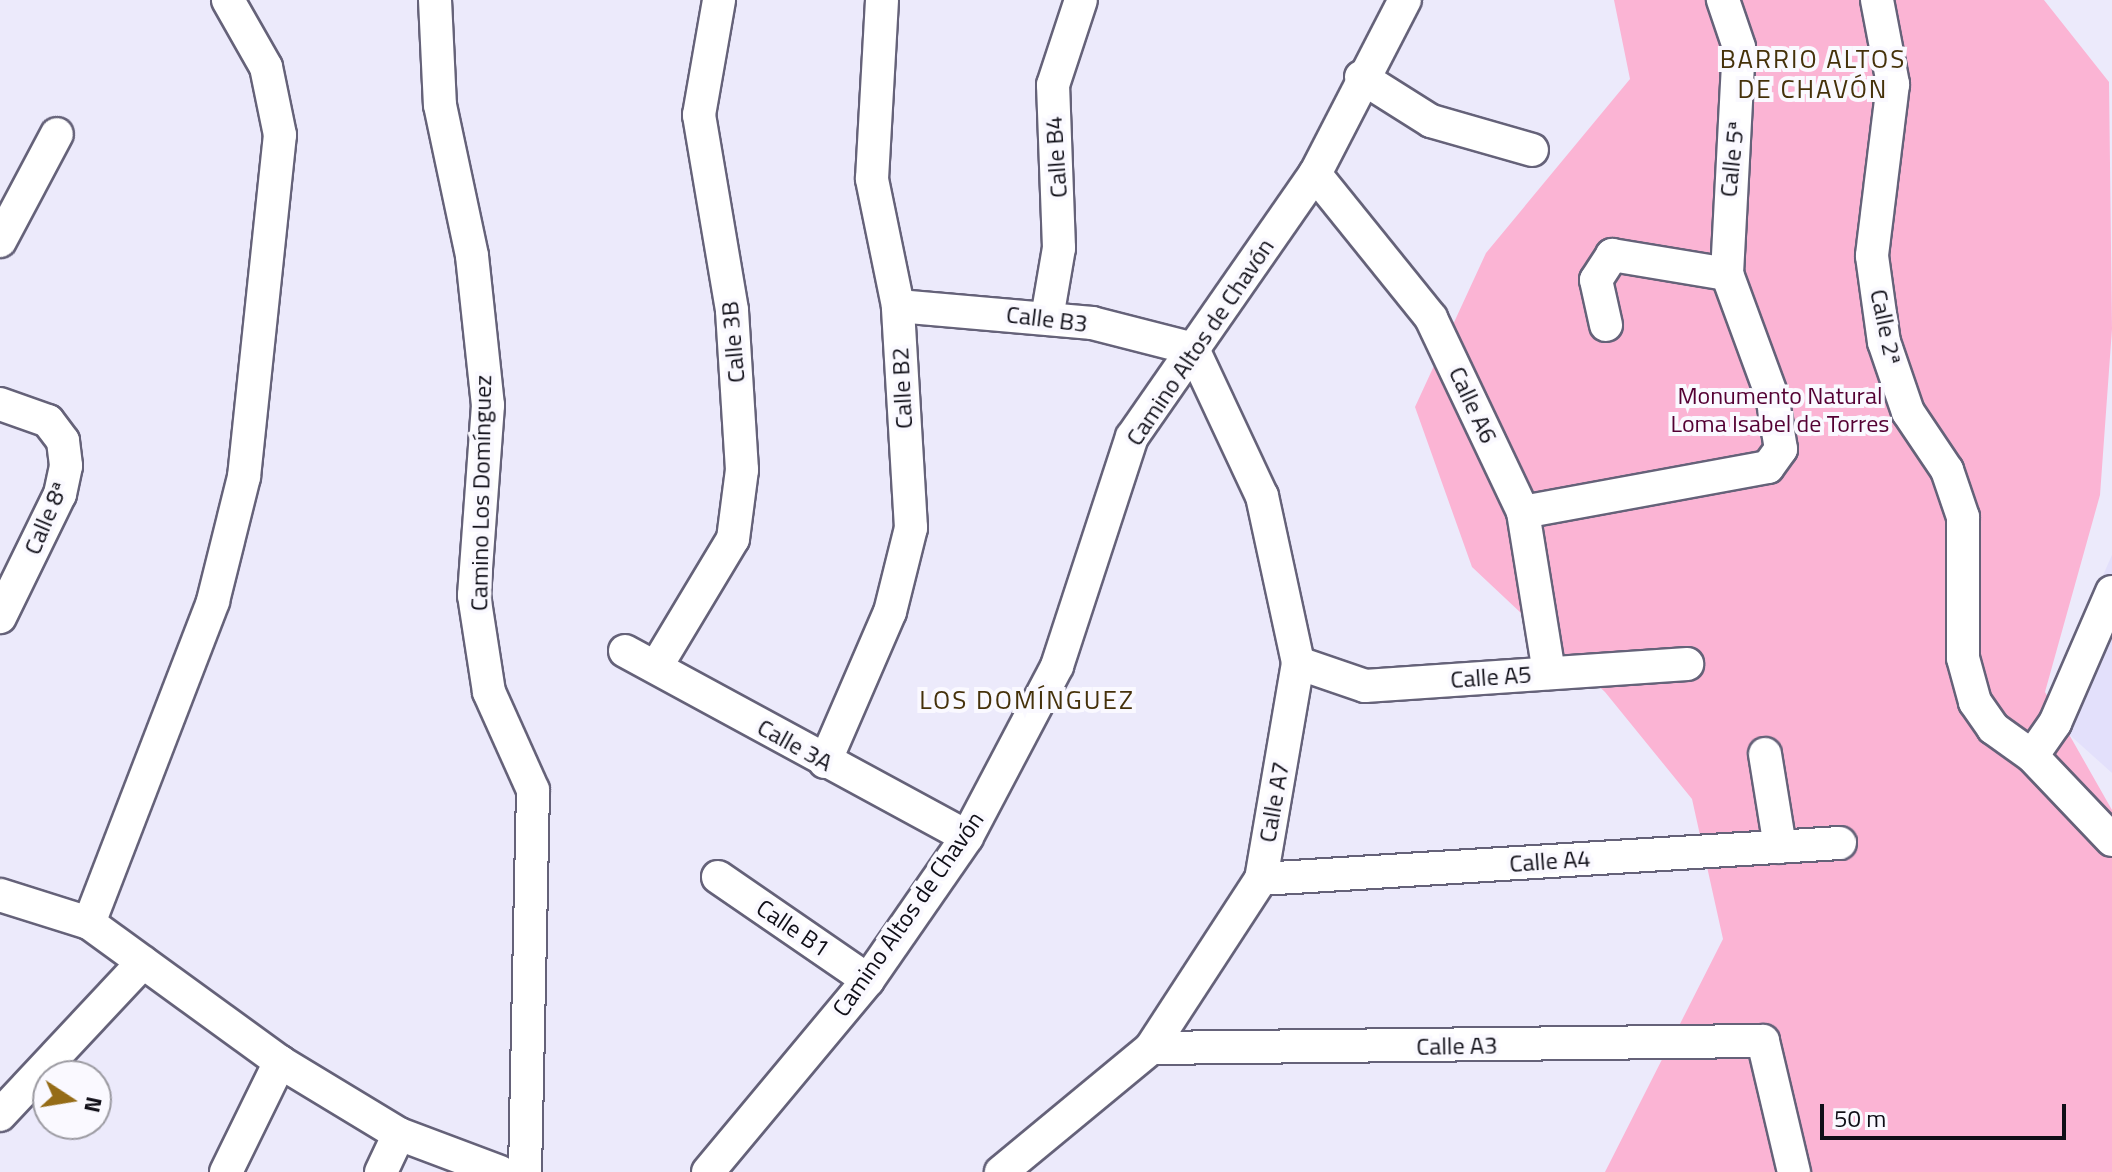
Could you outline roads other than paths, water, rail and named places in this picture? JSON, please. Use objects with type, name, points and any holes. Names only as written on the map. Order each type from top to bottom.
[{"type":"street","points":[[89,923],[213,601],[244,477],[280,135],[266,67],[228,0]]},
{"type":"street","name":"Camino Los Domínguez","points":[[435,0],[440,105],[472,256],[488,405],[474,595],[489,692],[533,790],[525,1172]]},
{"type":"street","name":"Calle 3B","points":[[656,667],[733,539],[742,470],[732,310],[699,115],[719,0]]},
{"type":"street","name":"Calle B2","points":[[825,762],[890,612],[911,528],[898,306],[872,179],[882,0]]},
{"type":"street","name":"Calle B4","points":[[1047,318],[1060,221],[1053,85],[1081,0]]},
{"type":"street","name":"Camino Altos de Chavón","points":[[708,1172],[868,980],[967,837],[1057,666],[1132,437],[1315,174],[1361,77],[1405,0]]},
{"type":"street","name":"Calle 5ª","points":[[1723,0],[1739,47],[1727,274]]},
{"type":"street","name":"Calle 2ª","points":[[1877,0],[1893,84],[1872,256],[1884,342],[1908,412],[1947,470],[1963,517],[1963,658],[1975,702],[1993,728],[2032,756],[2112,840]]},
{"type":"street","points":[[1361,77],[1431,121],[1532,150]]},
{"type":"street","points":[[0,241],[57,134]]},
{"type":"street","name":"Calle A6","points":[[1315,174],[1431,318],[1523,512],[1549,673]]},
{"type":"street","points":[[1523,512],[1768,467],[1781,449],[1772,396],[1727,274],[1612,255],[1596,280],[1606,325]]},
{"type":"street","name":"Calle B3","points":[[898,306],[1047,318],[1193,349]]},
{"type":"street","name":"Calle A7","points":[[1001,1172],[1151,1048],[1261,879],[1298,663],[1262,496],[1193,349]]},
{"type":"street","name":"Calle 8ª","points":[[0,404],[48,421],[63,441],[66,466],[60,494],[0,617]]},
{"type":"street","points":[[2032,756],[2055,723],[2112,592]]},
{"type":"street","name":"Calle 3A","points":[[625,651],[967,837]]},
{"type":"street","name":"Calle A5","points":[[1298,663],[1365,686],[1687,664]]},
{"type":"street","points":[[1765,754],[1780,847]]},
{"type":"street","name":"Calle A4","points":[[1261,879],[1840,843]]},
{"type":"street","name":"Calle B1","points":[[718,877],[868,980]]},
{"type":"street","points":[[0,895],[89,923],[280,1062],[399,1134],[500,1172]]},
{"type":"street","points":[[0,1115],[143,962]]},
{"type":"street","name":"Calle A3","points":[[1151,1048],[1763,1041],[1794,1172]]},
{"type":"street","points":[[226,1172],[280,1062]]},
{"type":"street","points":[[381,1172],[399,1134]]},
{"type":"district","name":"BARRIO ALTOS DE CHAVÓN","points":[[1813,74]]},
{"type":"district","name":"LOS DOMÍNGUEZ","points":[[1027,700]]},
{"type":"park label","name":"Monumento Natural Loma Isabel de Torres","points":[[1780,410]]}]
